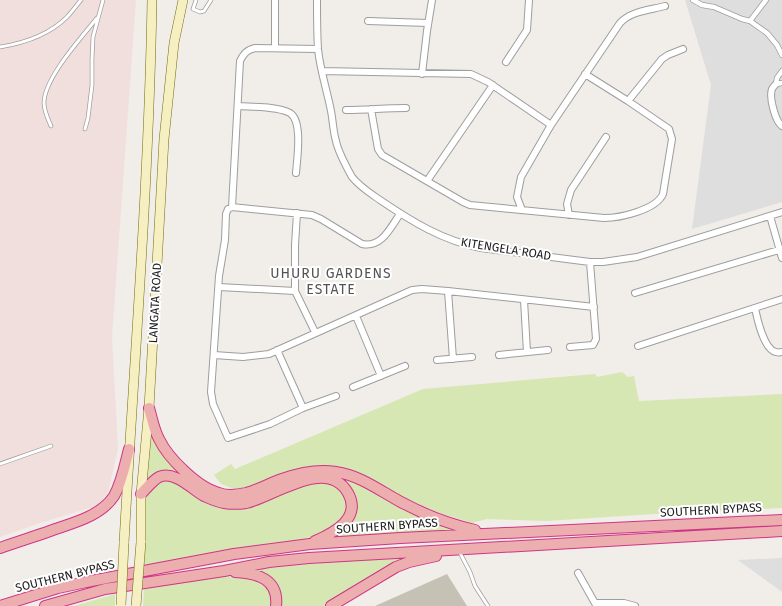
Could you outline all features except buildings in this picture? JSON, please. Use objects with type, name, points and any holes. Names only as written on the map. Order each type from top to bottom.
[{"type":"highway","points":[[149,408],[159,441],[171,456],[193,478],[218,493],[230,495],[246,493],[265,487],[282,479],[318,470],[336,472],[350,475],[366,482],[399,501],[434,518],[486,533]]},
{"type":"highway","points":[[0,548],[73,523],[102,508],[110,500],[118,488],[129,449]]},
{"type":"highway","points":[[141,494],[160,477],[173,477],[214,500],[238,504],[250,501],[291,484],[309,479],[329,479],[338,483],[349,494],[351,504],[350,514],[347,521],[340,528],[310,544]]},
{"type":"highway","name":"SOUTHERN BYPASS","points":[[0,606],[58,588],[91,581],[234,554],[310,544],[486,533],[782,520]]},
{"type":"highway","name":"SOUTHERN BYPASS","points":[[45,606],[105,589],[224,571],[269,562],[309,558],[491,547],[782,531]]},
{"type":"highway","points":[[331,606],[402,564],[429,557],[491,547]]},
{"type":"highway","points":[[224,571],[248,573],[265,579],[275,591],[277,599],[276,606]]},
{"type":"highway","points":[[51,606],[62,601]]},
{"type":"main road","name":"LANGATA ROAD","points":[[121,605],[129,449],[136,363],[151,61],[152,0]]},
{"type":"main road","name":"LANGATA ROAD","points":[[136,606],[141,542],[141,494],[149,408],[164,139],[174,42],[183,0]]},
{"type":"street","points":[[275,0],[275,48]]},
{"type":"street","name":"KITENGELA ROAD","points":[[317,0],[318,49],[336,142],[352,176],[365,189],[400,214],[434,233],[468,245],[590,262],[603,262],[637,257],[782,212]]},
{"type":"street","points":[[422,74],[432,0]]},
{"type":"street","points":[[506,62],[527,30],[529,0]]},
{"type":"street","points":[[693,0],[702,5],[714,6],[742,19],[750,21],[767,33],[777,45],[782,55]]},
{"type":"street","points":[[750,21],[766,0]]},
{"type":"street","points":[[522,210],[517,197],[521,177],[551,125],[586,74],[624,20],[639,12],[665,6]]},
{"type":"street","points":[[368,21],[428,23]]},
{"type":"street","points":[[232,207],[240,61],[243,55],[250,49],[255,48],[318,49]]},
{"type":"street","points":[[628,101],[662,59],[668,55],[683,50]]},
{"type":"street","points":[[322,71],[471,74],[493,85],[551,125]]},
{"type":"street","points":[[782,71],[777,78],[779,83],[772,90],[774,113],[779,124],[782,126]]},
{"type":"street","points":[[371,109],[380,153],[470,205],[612,218],[652,206],[661,199],[663,194],[672,139],[669,129],[586,74]]},
{"type":"street","points":[[427,181],[493,85]]},
{"type":"street","points":[[238,106],[280,110],[291,114],[296,119],[298,138],[296,173]]},
{"type":"street","points":[[346,110],[406,108]]},
{"type":"street","points":[[569,215],[567,204],[571,190],[606,137]]},
{"type":"street","points":[[336,396],[303,408],[270,424],[228,438],[211,398],[219,276],[225,240],[226,214],[228,208],[232,207],[316,216],[362,244],[369,245],[382,239],[400,214]]},
{"type":"street","points":[[297,213],[295,291],[315,332]]},
{"type":"street","points":[[770,216],[781,250],[782,258]]},
{"type":"street","points":[[635,293],[781,250]]},
{"type":"street","points":[[570,347],[591,346],[595,343],[597,336],[590,262]]},
{"type":"street","points":[[219,287],[295,291]]},
{"type":"street","points":[[214,355],[252,357],[269,354],[315,332],[356,316],[412,290],[422,289],[448,291],[594,308]]},
{"type":"street","points":[[448,291],[453,358]]},
{"type":"street","points":[[638,346],[782,299]]},
{"type":"street","points":[[524,300],[527,352]]},
{"type":"street","points":[[755,308],[758,324],[768,348],[775,352],[782,352]]},
{"type":"street","points":[[356,316],[381,376]]},
{"type":"street","points":[[277,350],[303,408]]},
{"type":"street","points":[[499,354],[548,350]]},
{"type":"street","points":[[437,360],[472,357]]},
{"type":"street","points":[[353,387],[405,366]]},
{"type":"street","points":[[578,573],[595,605],[624,603],[635,606]]},
{"type":"lane","points":[[0,47],[17,44],[42,35],[67,17],[81,0]]},
{"type":"lane","points":[[85,129],[92,86],[93,37],[103,0]]},
{"type":"lane","points":[[196,0],[194,9],[200,12],[204,11],[211,0]]},
{"type":"lane","points":[[51,126],[46,115],[44,103],[51,78],[99,16]]},
{"type":"lane","points":[[0,464],[50,446]]},
{"type":"lane","points":[[460,552],[475,586],[488,606]]},
{"type":"shaded area","points":[[0,0],[136,0],[112,337],[118,449],[108,493],[96,506],[0,537]]},
{"type":"shaded area","points":[[685,0],[782,0],[782,202],[692,229],[711,85]]},
{"type":"shaded area","points":[[782,558],[782,592],[738,560]]},
{"type":"shaded area","points":[[447,574],[467,606],[375,606]]},
{"type":"green space","points":[[622,372],[628,377],[634,376],[639,401],[782,394],[782,508],[546,521],[487,519],[472,523],[440,513],[400,496],[366,476],[344,468],[310,466],[247,487],[234,489],[221,484],[214,475],[231,464],[235,469],[423,389],[595,374],[597,377]]},
{"type":"green space","points":[[150,424],[177,470],[163,471],[147,484]]},
{"type":"green space","points":[[336,476],[469,532],[325,539],[344,529],[354,518],[357,503],[353,491]]},
{"type":"green space","points":[[161,480],[171,481],[204,500],[310,482],[326,482],[338,488],[342,493],[347,505],[347,511],[337,526],[309,538],[143,566],[145,498],[151,489]]},
{"type":"green space","points":[[421,557],[324,606],[280,606],[281,602],[251,570],[370,558]]},
{"type":"green space","points":[[237,576],[262,584],[270,593],[271,606],[143,606],[144,588],[208,578]]},
{"type":"green space","points":[[115,594],[115,606],[74,606]]},
{"type":"district","name":"UHURU GARDENS ESTATE","points":[[331,282]]}]
